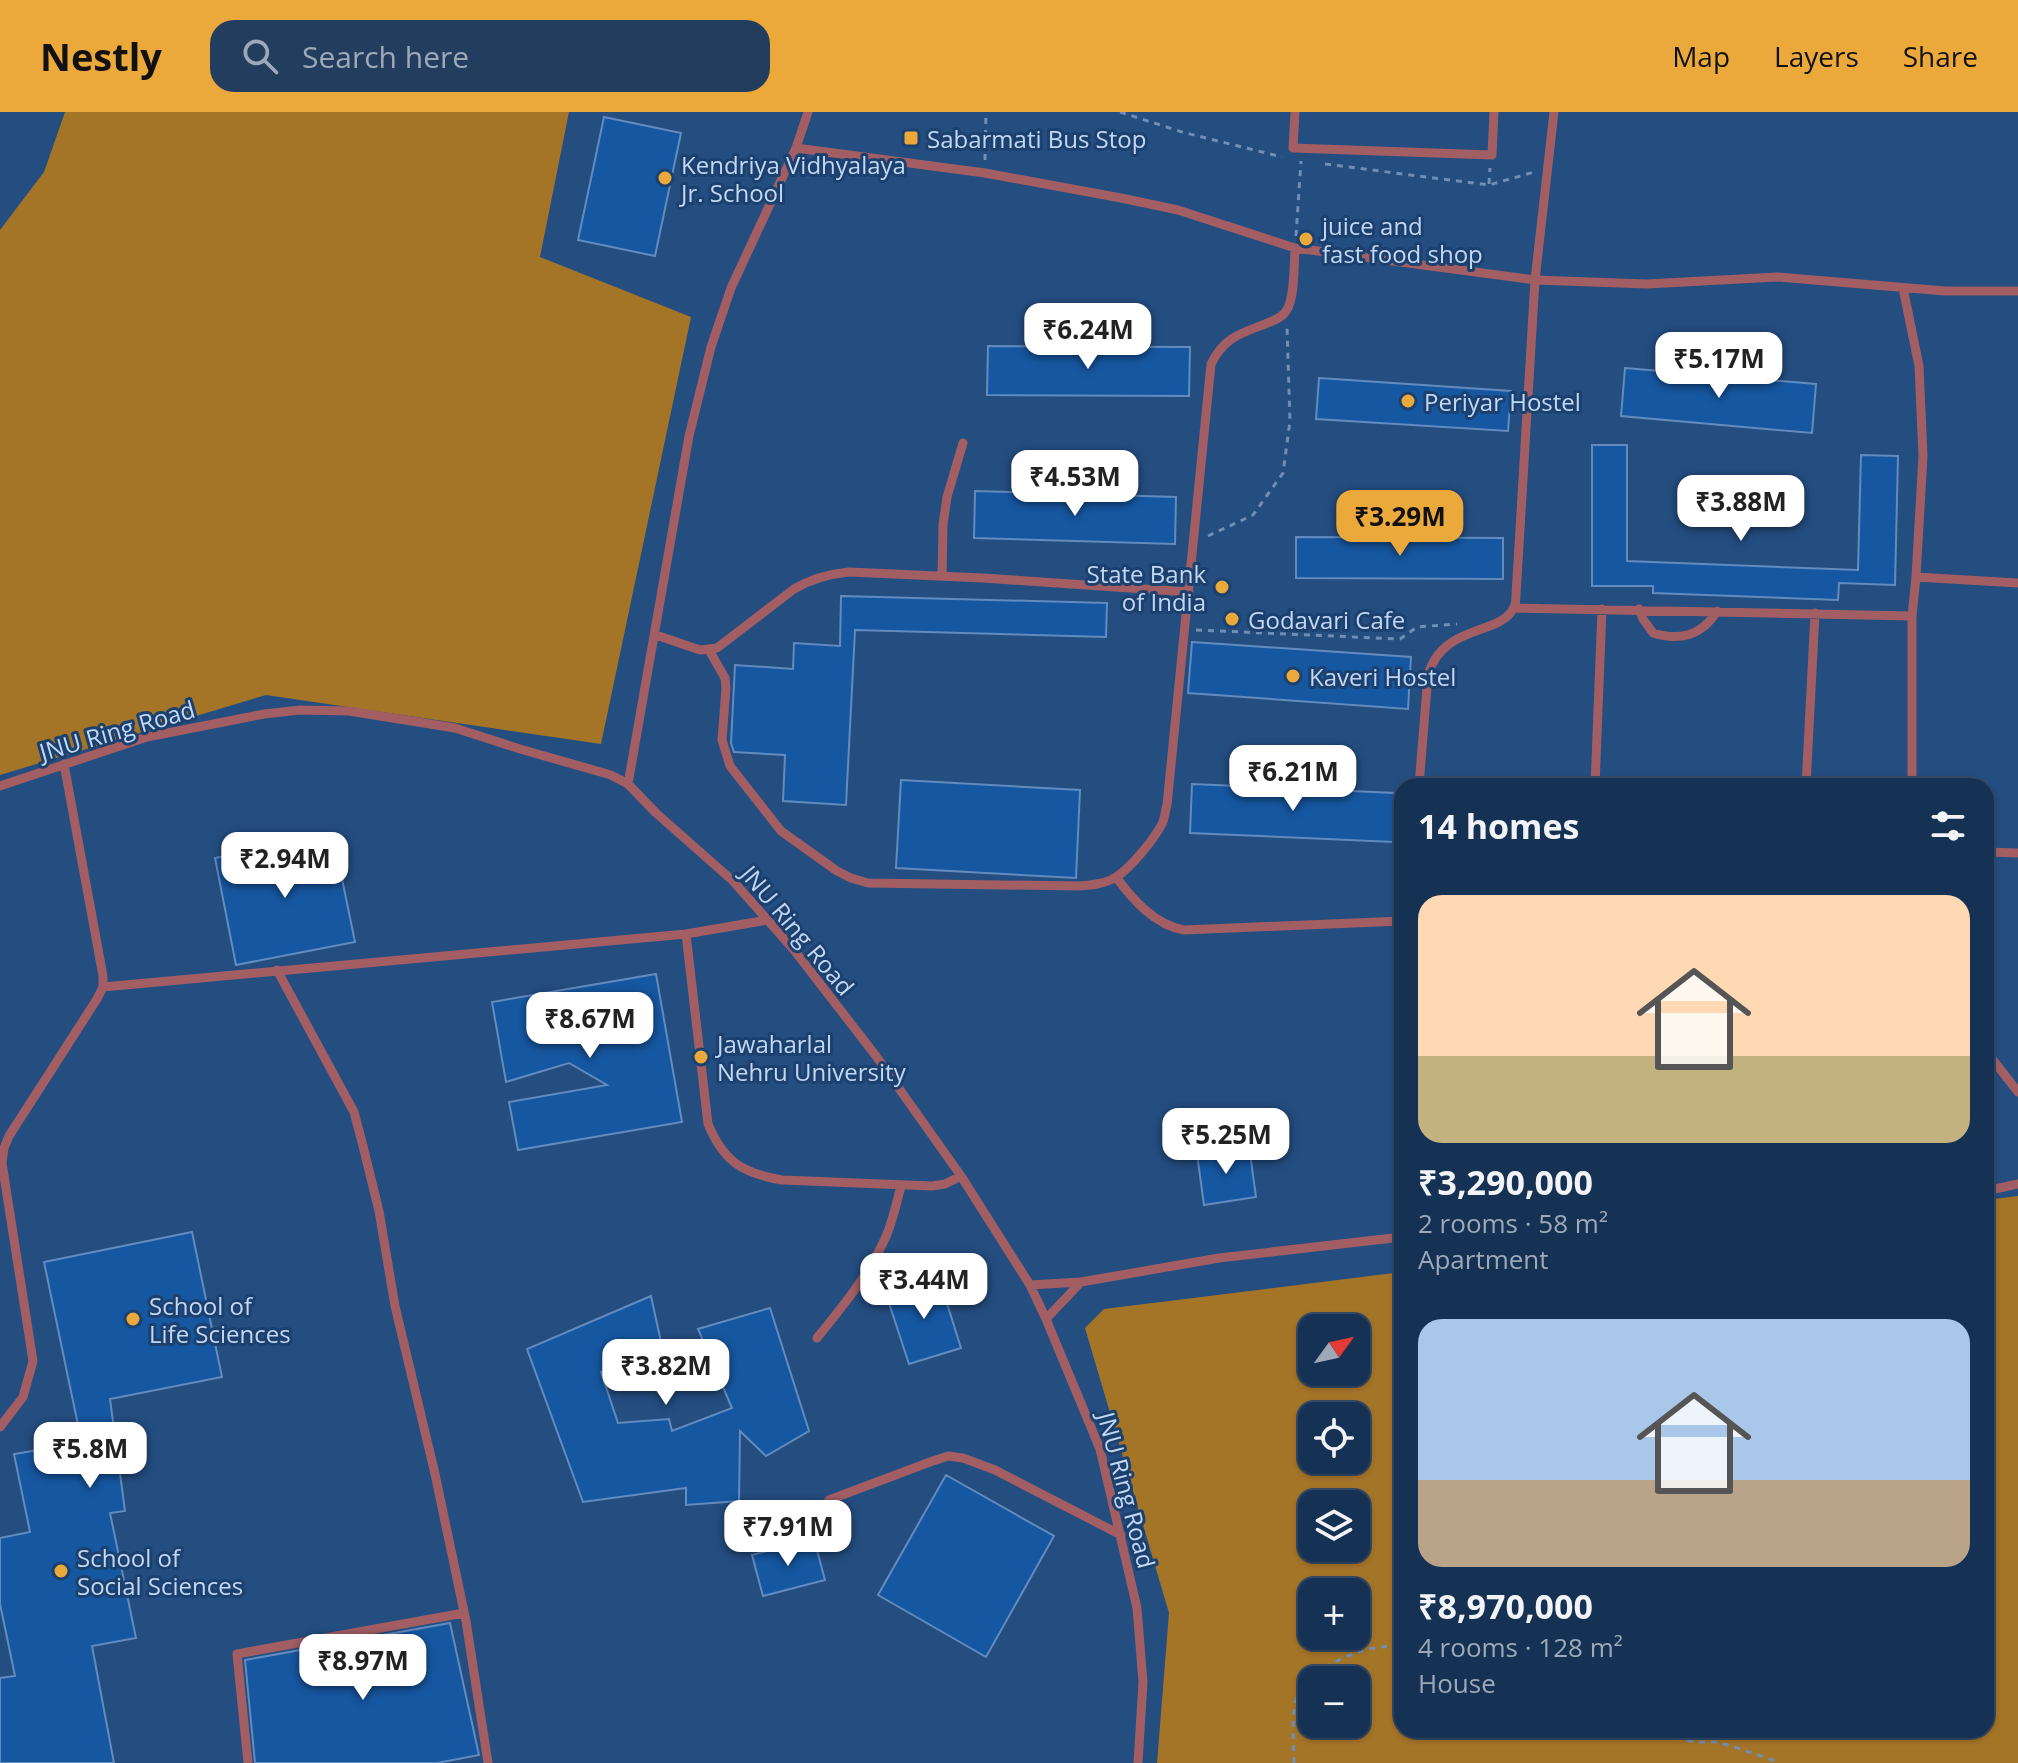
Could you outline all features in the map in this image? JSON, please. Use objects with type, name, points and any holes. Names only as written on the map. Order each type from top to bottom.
[{"type":"lane","points":[[628,784],[689,436],[711,347],[731,288],[796,148],[808,112]]},
{"type":"lane","points":[[1295,112],[1293,148],[1492,155],[1494,112]]},
{"type":"lane","points":[[1420,778],[1431,662],[1442,648],[1455,639],[1499,621],[1514,608],[1535,280],[1554,112]]},
{"type":"lane","points":[[796,148],[985,173],[1108,195],[1178,210],[1295,248],[1535,280],[1647,284],[1777,277],[1903,288],[2018,291]]},
{"type":"lane","points":[[709,650],[725,678],[722,740],[730,766],[781,831],[837,871],[868,883],[1079,886],[1099,884],[1116,877],[1153,838],[1164,821],[1167,805],[1211,364],[1216,353],[1231,338],[1278,318],[1286,311],[1290,302],[1295,248]]},
{"type":"lane","points":[[1903,288],[1919,366],[1923,456],[1912,616],[1912,778]]},
{"type":"lane","points":[[942,576],[947,497],[963,443]]},
{"type":"lane","points":[[656,635],[700,650],[717,648],[794,589],[835,573],[942,576],[1189,592]]},
{"type":"lane","points":[[1916,577],[2018,583]]},
{"type":"lane","points":[[1514,608],[1912,616]]},
{"type":"lane","points":[[1595,778],[1602,609]]},
{"type":"lane","points":[[1639,609],[1653,633],[1675,637],[1698,632],[1717,611]]},
{"type":"lane","points":[[1806,778],[1815,613]]},
{"type":"lane","name":"JNU Ring Road","points":[[0,786],[147,737],[281,711],[349,711],[455,728],[611,775],[628,784],[733,881],[768,920],[876,1056],[961,1176],[1030,1285],[1100,1449],[1121,1535],[1137,1608],[1141,1647],[1143,1682],[1138,1763]]},
{"type":"lane","points":[[0,1427],[23,1397],[33,1361],[2,1147],[103,987],[64,764]]},
{"type":"lane","points":[[1994,852],[2018,853]]},
{"type":"lane","points":[[1116,877],[1147,912],[1171,928],[1394,921]]},
{"type":"lane","points":[[103,987],[686,934],[768,920]]},
{"type":"lane","points":[[686,934],[708,1124],[717,1144],[734,1163],[759,1176],[782,1180],[932,1186],[961,1176]]},
{"type":"lane","points":[[277,970],[354,1112],[379,1211],[395,1306],[464,1613],[488,1763]]},
{"type":"lane","points":[[1994,1061],[2018,1092]]},
{"type":"lane","points":[[1994,1189],[2018,1184]]},
{"type":"lane","points":[[817,1338],[853,1292],[881,1246],[901,1186]]},
{"type":"lane","points":[[1030,1285],[1081,1282],[1219,1258],[1394,1238]]},
{"type":"lane","points":[[1046,1319],[1081,1282]]},
{"type":"lane","points":[[829,1500],[948,1456],[995,1470],[1121,1535]]},
{"type":"lane","points":[[248,1763],[237,1654],[464,1613]]},
{"type":"path","points":[[985,173],[986,112]]},
{"type":"path","points":[[1295,248],[1301,161]]},
{"type":"path","points":[[1489,185],[1490,164]]},
{"type":"path","points":[[1194,542],[1253,515],[1283,473],[1290,421],[1286,311]]},
{"type":"path","points":[[1185,629],[1400,639],[1417,627],[1458,624]]},
{"type":"path","points":[[1294,1763],[1295,1701],[1301,1688],[1312,1676],[1360,1651],[1394,1645]]},
{"type":"path","points":[[1675,1738],[1716,1742],[1775,1761]]},
{"type":"shaded area","name":"Jawaharlal Nehru University","points":[[0,112],[2018,112],[2018,1763],[0,1763]]},
{"type":"shaded area","points":[[65,112],[569,112],[540,257],[691,317],[601,744],[266,695],[0,775],[0,230],[44,172]]},
{"type":"shaded area","points":[[2018,1196],[2018,1763],[1157,1763],[1169,1613],[1085,1328],[1104,1309],[1394,1273],[1394,1738],[1994,1738],[1994,1199]]},
{"type":"building","name":"Kendriya Vidhyalaya Jr. School","points":[[604,117],[681,133],[655,256],[578,240]]},
{"type":"building","points":[[988,346],[1190,347],[1189,396],[987,395]]},
{"type":"building","points":[[1625,368],[1816,384],[1812,433],[1621,416]]},
{"type":"building","points":[[1319,378],[1511,391],[1508,431],[1316,419]]},
{"type":"building","points":[[1592,445],[1627,445],[1627,561],[1858,570],[1861,455],[1898,456],[1895,585],[1839,583],[1838,600],[1653,593],[1653,586],[1592,586]]},
{"type":"building","points":[[975,491],[1176,497],[1175,544],[974,538]]},
{"type":"building","points":[[1296,537],[1503,538],[1503,579],[1296,578]]},
{"type":"building","points":[[841,596],[1107,603],[1106,637],[855,630],[846,805],[783,801],[785,755],[734,752],[731,743],[735,665],[793,669],[794,643],[840,646]]},
{"type":"building","points":[[1192,642],[1411,657],[1408,709],[1188,693]]},
{"type":"building","points":[[901,780],[1080,790],[1076,878],[896,868]]},
{"type":"building","points":[[1192,784],[1394,793],[1394,842],[1190,833]]},
{"type":"building","points":[[333,835],[355,942],[236,965],[215,858]]},
{"type":"building","points":[[656,974],[682,1122],[518,1150],[509,1102],[607,1085],[569,1063],[506,1082],[492,1002]]},
{"type":"building","points":[[1249,1146],[1256,1197],[1204,1205],[1197,1154]]},
{"type":"building","points":[[192,1232],[222,1377],[110,1399],[125,1511],[110,1513],[136,1638],[92,1646],[114,1763],[0,1763],[0,1678],[15,1676],[0,1604],[0,1538],[30,1532],[14,1454],[44,1449],[53,1429],[78,1425],[44,1262]]},
{"type":"building","points":[[939,1278],[961,1348],[909,1364],[886,1294]]},
{"type":"building","points":[[651,1296],[663,1351],[601,1372],[618,1423],[669,1419],[672,1431],[732,1408],[698,1329],[770,1308],[809,1431],[766,1456],[740,1431],[739,1501],[686,1505],[686,1488],[583,1502],[527,1349]]},
{"type":"building","points":[[946,1475],[1054,1536],[986,1657],[878,1595]]},
{"type":"building","points":[[814,1539],[825,1580],[763,1596],[752,1555]]},
{"type":"building","points":[[450,1623],[479,1755],[437,1763],[255,1763],[245,1660]]},
{"type":"place","name":"Sabarmati Bus Stop","points":[[911,138]]},
{"type":"place","name":"Kendriya Vidhyalaya Jr. School","points":[[665,178]]},
{"type":"place","name":"juice and fast food shop","points":[[1306,239]]},
{"type":"place","name":"Periyar Hostel","points":[[1408,401]]},
{"type":"place","name":"State Bank of India","points":[[1222,587]]},
{"type":"place","name":"Godavari Cafe","points":[[1232,619]]},
{"type":"place","name":"Kaveri Hostel","points":[[1293,676]]},
{"type":"place","name":"Jawaharlal Nehru University","points":[[701,1057]]},
{"type":"place","name":"School of Life Sciences","points":[[133,1319]]},
{"type":"place","name":"School of Social Sciences","points":[[61,1571]]}]
